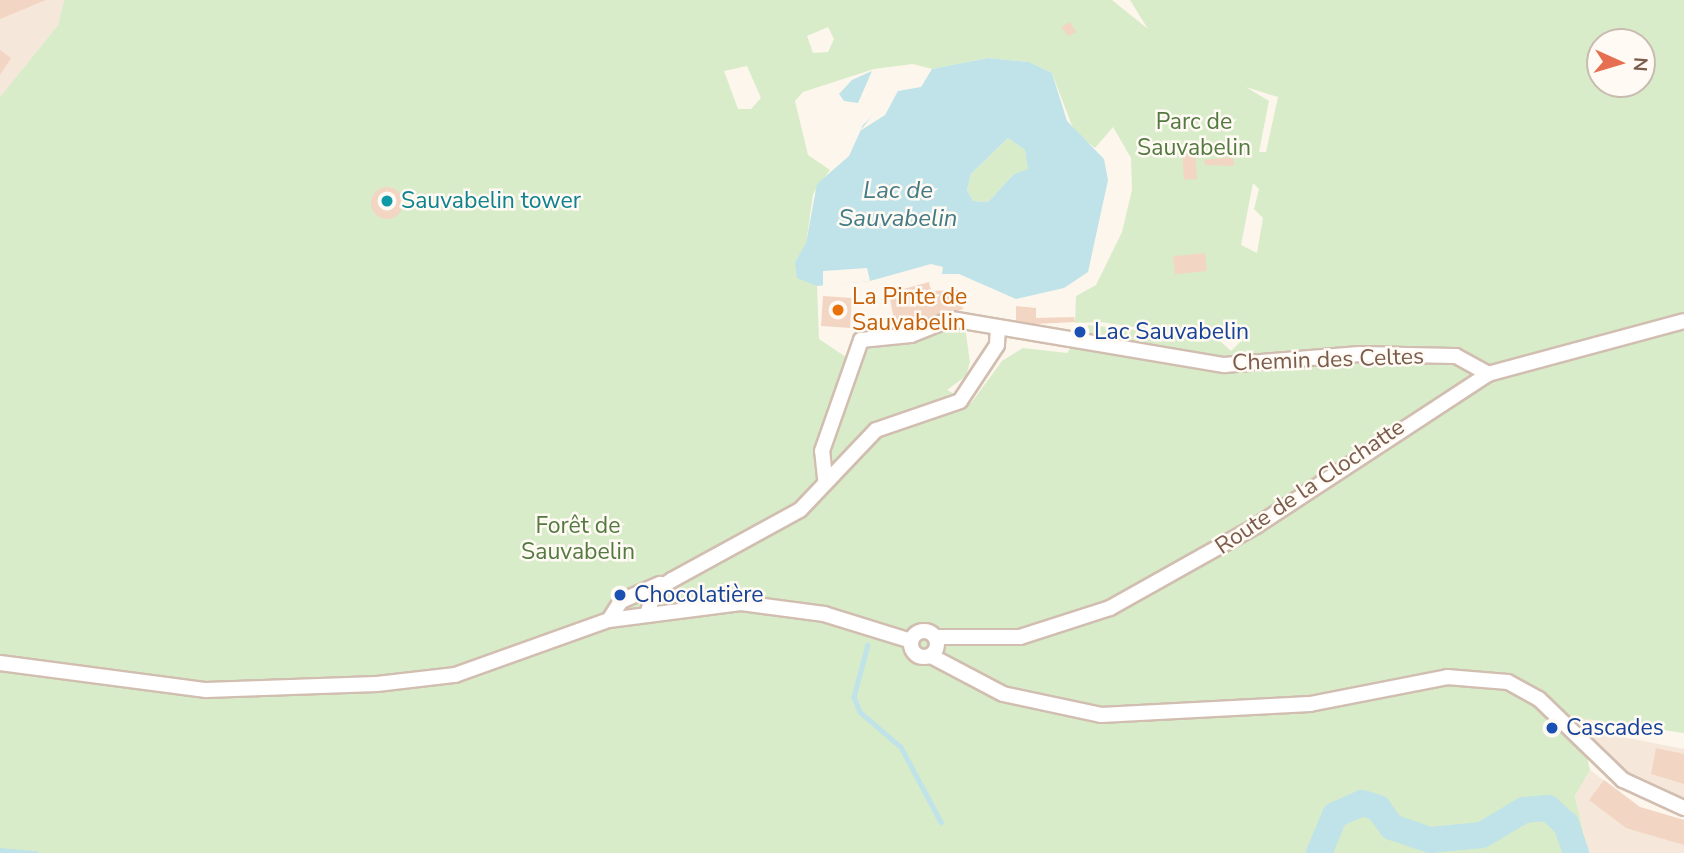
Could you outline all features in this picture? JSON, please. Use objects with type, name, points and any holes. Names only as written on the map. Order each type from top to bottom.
[{"type":"street","name":"Chemin des Celtes","points":[[825,478],[822,451],[861,340],[911,335],[951,319],[1224,365],[1360,354],[1456,356],[1488,373]]},
{"type":"street","name":"Route de la Clochatte","points":[[911,641],[922,631],[935,638],[1020,637],[1110,608],[1222,547],[1488,373],[1684,321]]},
{"type":"street","points":[[609,620],[621,601],[680,575],[800,510],[825,478],[876,430],[960,401],[997,345],[998,327]]},
{"type":"street","points":[[647,614],[656,591],[680,575]]},
{"type":"street","points":[[0,663],[156,687],[331,688],[455,675],[609,620],[647,614],[770,606],[911,641],[916,655],[931,656],[1003,694],[1101,715],[1299,706],[1468,676],[1525,689],[1623,780],[1684,808]]},
{"type":"street","points":[[931,656],[935,638]]},
{"type":"shaded area","points":[[0,0],[64,0],[58,25],[0,97]]},
{"type":"shaded area","points":[[1578,713],[1618,736],[1684,749],[1684,800],[1625,775],[1572,723]]},
{"type":"shaded area","points":[[1590,770],[1640,807],[1684,820],[1684,853],[1588,853],[1575,796]]},
{"type":"green space","name":"Forêt de Sauvabelin","points":[[64,0],[1112,0],[1148,29],[1130,0],[1684,0],[1684,733],[1578,718],[1590,770],[1575,796],[1588,853],[0,853],[0,97],[58,25]],"holes":[[[828,27],[834,39],[828,52],[813,53],[807,36]],[[988,58],[1029,62],[1052,73],[1074,131],[1095,148],[1113,127],[1131,158],[1132,190],[1122,232],[1096,285],[1076,296],[1075,323],[1101,322],[1184,335],[1088,325],[1067,353],[1023,348],[1002,361],[971,403],[947,390],[966,376],[970,362],[965,327],[870,344],[855,363],[819,339],[817,286],[795,262],[806,244],[813,194],[830,170],[808,155],[795,101],[803,92],[874,69],[913,64],[932,69]],[[747,66],[761,98],[751,109],[738,109],[724,71]],[[1246,87],[1278,97],[1266,152],[1259,152],[1269,101]],[[1253,183],[1259,189],[1254,209],[1263,218],[1257,253],[1241,245]],[[1226,322],[1238,325],[1244,338],[1231,351],[1220,341]]]},
{"type":"green space","points":[[1008,138],[1025,150],[1029,169],[1014,174],[988,202],[973,201],[967,190],[971,174]]},
{"type":"water","name":"Lac de Sauvabelin","points":[[988,58],[1029,62],[1052,73],[1067,121],[1104,159],[1108,180],[1088,272],[1064,288],[1016,299],[959,274],[942,274],[943,267],[931,264],[870,281],[817,286],[797,278],[795,262],[806,243],[817,184],[849,156],[863,125],[898,91],[921,87],[932,69]],"holes":[[[1008,138],[1025,150],[1028,169],[1014,174],[988,202],[973,201],[967,190],[971,174]]]},
{"type":"water","points":[[872,71],[858,103],[844,101],[839,94],[852,80]]},
{"type":"pier","points":[[898,91],[885,115],[860,131],[879,107]]},
{"type":"pier","points":[[867,268],[870,281],[823,286],[823,271]]},
{"type":"building","points":[[0,0],[46,0],[0,19]]},
{"type":"building","points":[[1070,22],[1076,32],[1068,36],[1061,27]]},
{"type":"building","points":[[0,50],[11,58],[0,75]]},
{"type":"building","points":[[1195,151],[1197,179],[1184,180],[1182,152]]},
{"type":"building","points":[[1233,157],[1234,166],[1205,165],[1204,160]]},
{"type":"building","name":"Sauvabelin tower","points":[[387,187],[399,191],[403,203],[399,215],[387,219],[375,215],[371,203],[375,191]]},
{"type":"building","points":[[1205,253],[1207,271],[1175,274],[1173,256]]},
{"type":"building","points":[[929,282],[931,291],[958,290],[963,309],[896,332],[889,293]]},
{"type":"building","name":"La Pinte de Sauvabelin","points":[[823,296],[852,298],[850,328],[821,326]]},
{"type":"building","points":[[1016,306],[1036,308],[1036,318],[1074,317],[1075,322],[1016,325]]},
{"type":"building","points":[[1656,748],[1684,754],[1684,784],[1651,774]]},
{"type":"building","points":[[1604,780],[1640,807],[1684,820],[1684,845],[1626,828],[1589,800]]},
{"type":"waterway","points":[[868,645],[854,697],[860,712],[901,747],[941,822]]},
{"type":"waterway","points":[[1319,853],[1335,815],[1362,803],[1378,808],[1392,827],[1430,840],[1482,835],[1524,810],[1548,808],[1566,824],[1576,853]]},
{"type":"waterway","points":[[0,850],[36,853]]},
{"type":"place","name":"Sauvabelin tower","points":[[387,201]]},
{"type":"place","name":"La Pinte de Sauvabelin","points":[[838,310]]},
{"type":"place","name":"Lac Sauvabelin","points":[[1080,332]]},
{"type":"place","name":"Chocolatière","points":[[620,595]]},
{"type":"place","name":"Cascades","points":[[1552,728]]},
{"type":"park label","name":"Parc de Sauvabelin","points":[[1194,135]]}]
